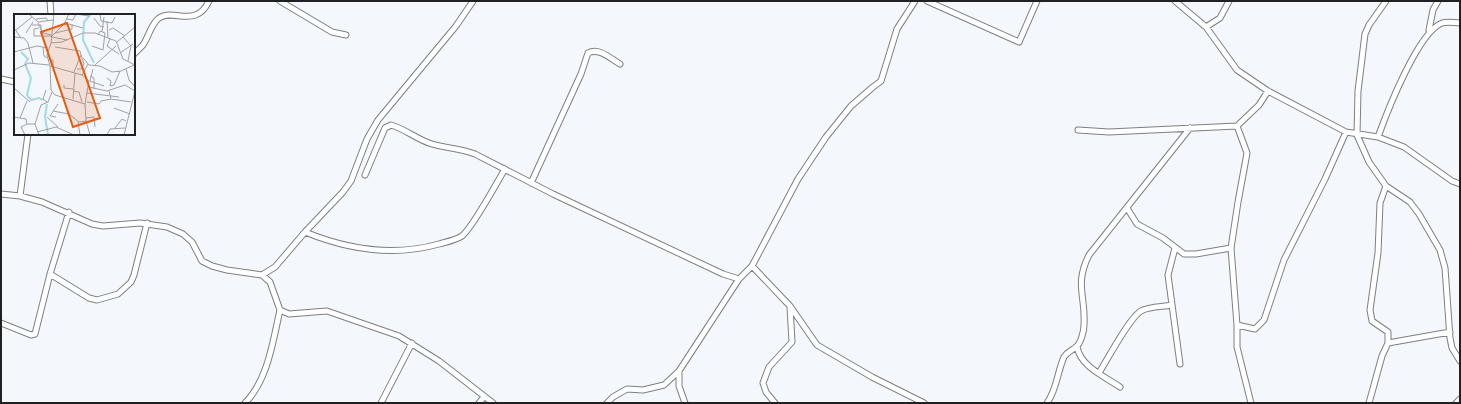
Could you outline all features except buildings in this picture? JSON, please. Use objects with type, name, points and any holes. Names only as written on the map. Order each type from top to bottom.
[{"type":"street","points":[[50,1],[51,14]]},
{"type":"street","points":[[135,53],[142,45],[158,18],[164,15],[190,17],[201,12],[209,1]]},
{"type":"street","points":[[280,1],[332,32],[346,35]]},
{"type":"street","points":[[262,275],[276,268],[305,232],[343,192],[351,180],[367,139],[378,120],[456,26],[473,1]]},
{"type":"street","points":[[607,403],[613,397],[627,389],[643,390],[664,385],[679,371],[739,279],[752,266],[798,179],[826,137],[851,106],[872,86],[882,82],[897,29],[915,1]]},
{"type":"street","points":[[927,1],[1019,42],[1037,1]]},
{"type":"street","points":[[1175,1],[1206,27],[1236,70],[1268,91],[1346,132],[1356,135],[1378,137],[1404,147],[1452,181],[1460,184]]},
{"type":"street","points":[[1206,27],[1220,18],[1229,1]]},
{"type":"street","points":[[1386,1],[1368,25],[1365,34],[1358,91],[1356,135],[1369,162],[1386,186],[1410,202],[1419,214],[1440,250],[1445,268],[1452,348],[1460,361]]},
{"type":"street","points":[[1429,30],[1433,10],[1438,1]]},
{"type":"street","points":[[1378,137],[1403,77],[1427,35],[1442,23],[1460,23]]},
{"type":"street","points":[[531,183],[588,53],[592,51],[601,53],[620,64]]},
{"type":"street","points":[[1,79],[14,82]]},
{"type":"street","points":[[1078,130],[1109,132],[1237,126],[1259,105],[1268,91]]},
{"type":"street","points":[[365,175],[386,128],[391,125],[404,129],[429,143],[463,149],[475,154],[531,183],[722,274],[739,279]]},
{"type":"street","points":[[1237,126],[1247,153],[1231,248],[1237,325],[1237,348],[1251,403]]},
{"type":"street","points":[[1120,387],[1081,360],[1077,347],[1084,326],[1080,290],[1083,267],[1089,255],[1190,128]]},
{"type":"street","points":[[1237,325],[1254,329],[1264,320],[1284,260],[1322,185],[1346,132]]},
{"type":"street","points":[[20,196],[28,135]]},
{"type":"street","points":[[305,232],[326,241],[375,250],[413,251],[450,241],[462,236],[505,169]]},
{"type":"street","points":[[1369,403],[1382,356],[1388,343],[1388,332],[1372,321],[1370,310],[1378,252],[1380,203],[1386,186]]},
{"type":"street","points":[[1,194],[20,196],[69,212],[92,224],[103,226],[147,223],[167,227],[183,234],[192,242],[202,262],[212,266],[262,275],[270,282],[280,310],[261,382],[253,395],[245,403]]},
{"type":"street","points":[[1127,208],[1137,224],[1163,238],[1184,254],[1196,254],[1231,248]]},
{"type":"street","points":[[1,323],[31,335],[35,334],[50,274],[69,212]]},
{"type":"street","points":[[50,274],[93,300],[107,298],[118,294],[131,282],[134,275],[147,223]]},
{"type":"street","points":[[1175,248],[1168,275],[1180,364]]},
{"type":"street","points":[[752,266],[790,306],[817,345],[872,377],[909,394],[924,403]]},
{"type":"street","points":[[775,403],[766,392],[763,383],[769,367],[792,342],[790,306]]},
{"type":"street","points":[[1099,373],[1138,313],[1147,309],[1172,306]]},
{"type":"street","points":[[280,310],[289,314],[327,311],[400,336],[412,343],[493,403]]},
{"type":"street","points":[[1388,343],[1450,332]]},
{"type":"street","points":[[381,403],[412,343]]},
{"type":"street","points":[[1047,403],[1054,392],[1064,357],[1069,351],[1077,347]]},
{"type":"street","points":[[679,371],[679,386],[685,403]]},
{"type":"street","points":[[479,403],[484,397]]},
{"type":"street","points":[[1456,403],[1460,399]]}]
